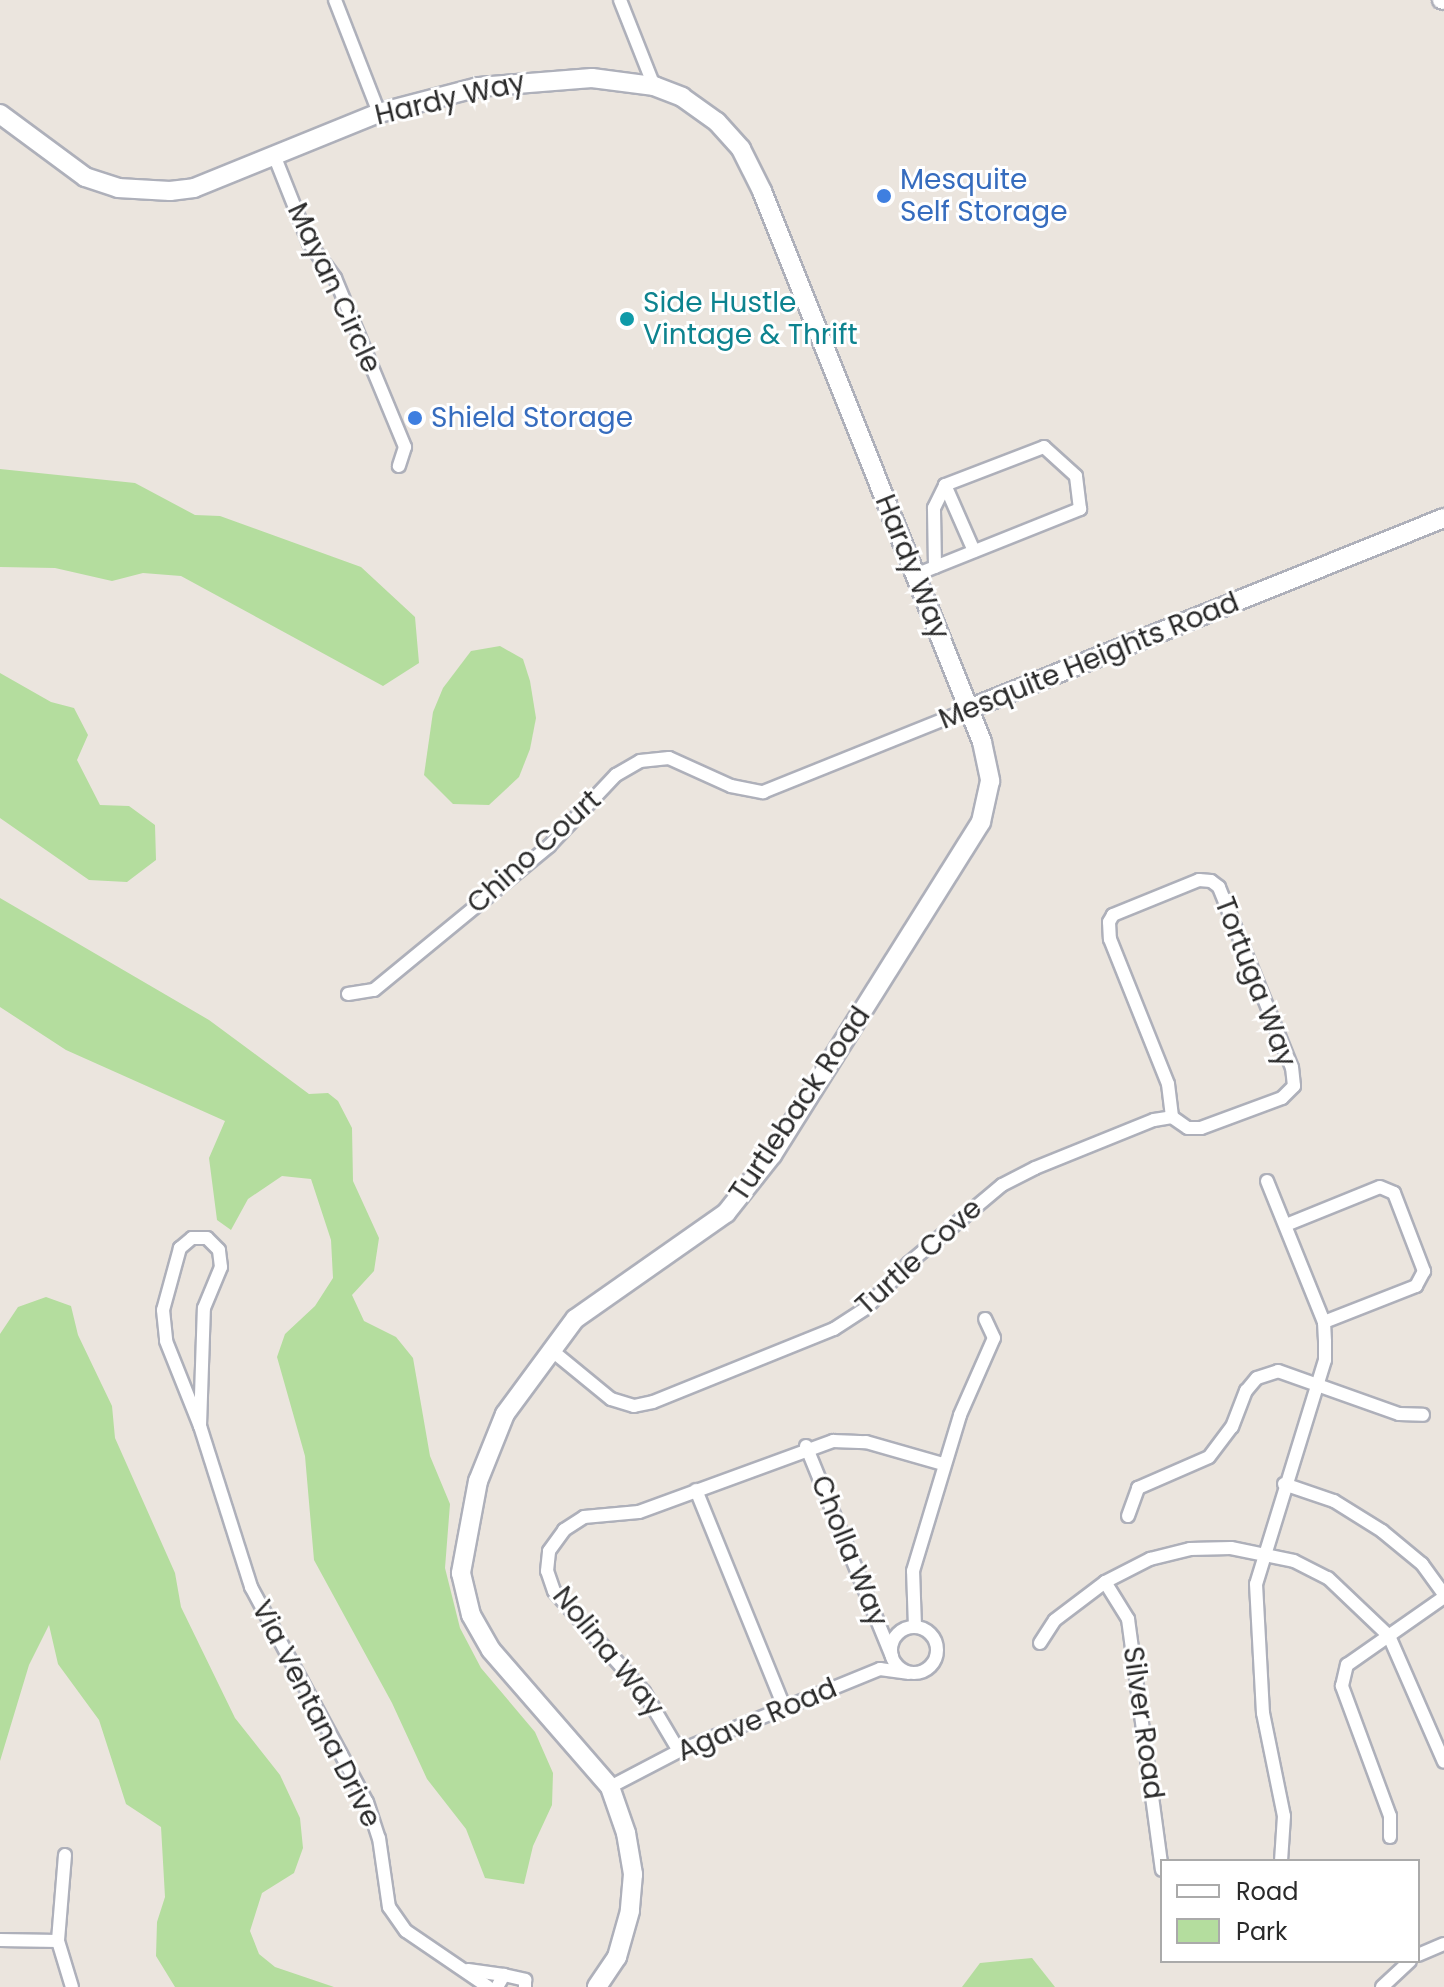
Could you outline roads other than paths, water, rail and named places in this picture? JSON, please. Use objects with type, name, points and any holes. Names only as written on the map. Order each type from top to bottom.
[{"type":"main road","name":"Hardy Way","points":[[0,114],[85,177],[118,188],[194,188],[379,113],[479,87],[541,78],[654,86],[682,97],[717,122],[741,149],[969,709]]},
{"type":"main road","name":"Mesquite Heights Road","points":[[969,709],[1444,518]]},
{"type":"main road","name":"Turtleback Road","points":[[597,1987],[617,1957],[633,1874],[610,1787],[491,1650],[471,1615],[461,1573],[464,1536],[484,1468],[505,1414],[550,1349],[588,1309],[726,1213],[772,1155],[981,822],[990,781],[969,709]]},
{"type":"street","points":[[335,0],[379,113]]},
{"type":"street","points":[[620,0],[654,86]]},
{"type":"street","name":"Mayan Circle","points":[[274,155],[309,243],[335,278],[405,447],[399,466]]},
{"type":"street","points":[[915,575],[935,567],[974,551],[1080,509],[1076,476],[1044,447],[945,485],[934,508],[935,567]]},
{"type":"street","points":[[945,485],[974,551]]},
{"type":"street","name":"Mesquite Heights Road","points":[[731,786],[763,792],[969,709]]},
{"type":"street","name":"Chino Court","points":[[348,994],[374,990],[549,846],[616,775],[640,761],[669,758],[731,786]]},
{"type":"street","name":"Tortuga Way","points":[[1199,880],[1211,881],[1219,887],[1292,1068],[1294,1086],[1282,1098],[1201,1128],[1188,1128],[1172,1117],[1168,1084],[1110,939],[1109,922],[1113,915],[1199,880]]},
{"type":"street","name":"Turtle Cove","points":[[550,1349],[611,1399],[634,1406],[653,1402],[834,1329],[866,1308],[909,1263],[1002,1185],[1172,1117]]},
{"type":"street","points":[[1267,1181],[1324,1322],[1325,1360],[1284,1484],[1256,1584],[1260,1677],[1284,1816],[1281,1859]]},
{"type":"street","points":[[1286,1225],[1380,1187],[1394,1193],[1424,1271],[1416,1286],[1324,1322]]},
{"type":"street","name":"Via Ventana Drive","points":[[200,1426],[204,1308],[221,1267],[219,1250],[207,1238],[192,1238],[180,1248],[163,1310],[166,1341],[200,1426],[251,1587],[367,1802],[379,1838],[389,1907],[406,1931],[488,1987]]},
{"type":"street","points":[[915,1627],[913,1571],[943,1464],[994,1338],[985,1319]]},
{"type":"street","points":[[1128,1516],[1138,1488],[1195,1466],[1222,1443],[1246,1391],[1257,1378],[1278,1371],[1399,1414],[1423,1415]]},
{"type":"street","points":[[784,1707],[696,1490],[806,1446],[866,1442],[943,1464]]},
{"type":"street","name":"Cholla Way","points":[[806,1446],[892,1657]]},
{"type":"street","points":[[1284,1484],[1334,1501],[1382,1531],[1422,1564],[1444,1596],[1347,1665],[1342,1686],[1390,1816],[1390,1837]]},
{"type":"street","name":"Nolina Way","points":[[679,1751],[644,1692],[554,1591],[547,1571],[549,1551],[564,1530],[584,1517],[639,1512],[696,1490]]},
{"type":"street","points":[[1040,1643],[1055,1620],[1105,1582],[1150,1559],[1190,1549],[1263,1553],[1328,1578],[1389,1636],[1444,1762]]},
{"type":"street","name":"Silver Road","points":[[1105,1582],[1128,1619],[1161,1859]]},
{"type":"street","points":[[915,1627],[935,1639],[937,1658],[924,1672],[908,1673],[892,1657],[896,1636],[915,1627]]},
{"type":"street","name":"Agave Road","points":[[610,1787],[679,1751],[880,1669],[908,1673]]},
{"type":"street","points":[[65,1855],[58,1941],[72,1987]]},
{"type":"street","points":[[0,1940],[58,1941]]},
{"type":"street","points":[[1420,1954],[1444,1944]]},
{"type":"street","points":[[1382,1987],[1408,1963]]},
{"type":"street","name":"Via Ventana Drive","points":[[467,1970],[504,1975]]},
{"type":"street","points":[[497,1987],[504,1975],[525,1980],[525,1987]]},
{"type":"place","name":"Mesquite Self Storage","points":[[884,196]]},
{"type":"place","name":"Side Hustle Vintage & Thrift","points":[[627,319]]},
{"type":"place","name":"Shield Storage","points":[[415,418]]}]
